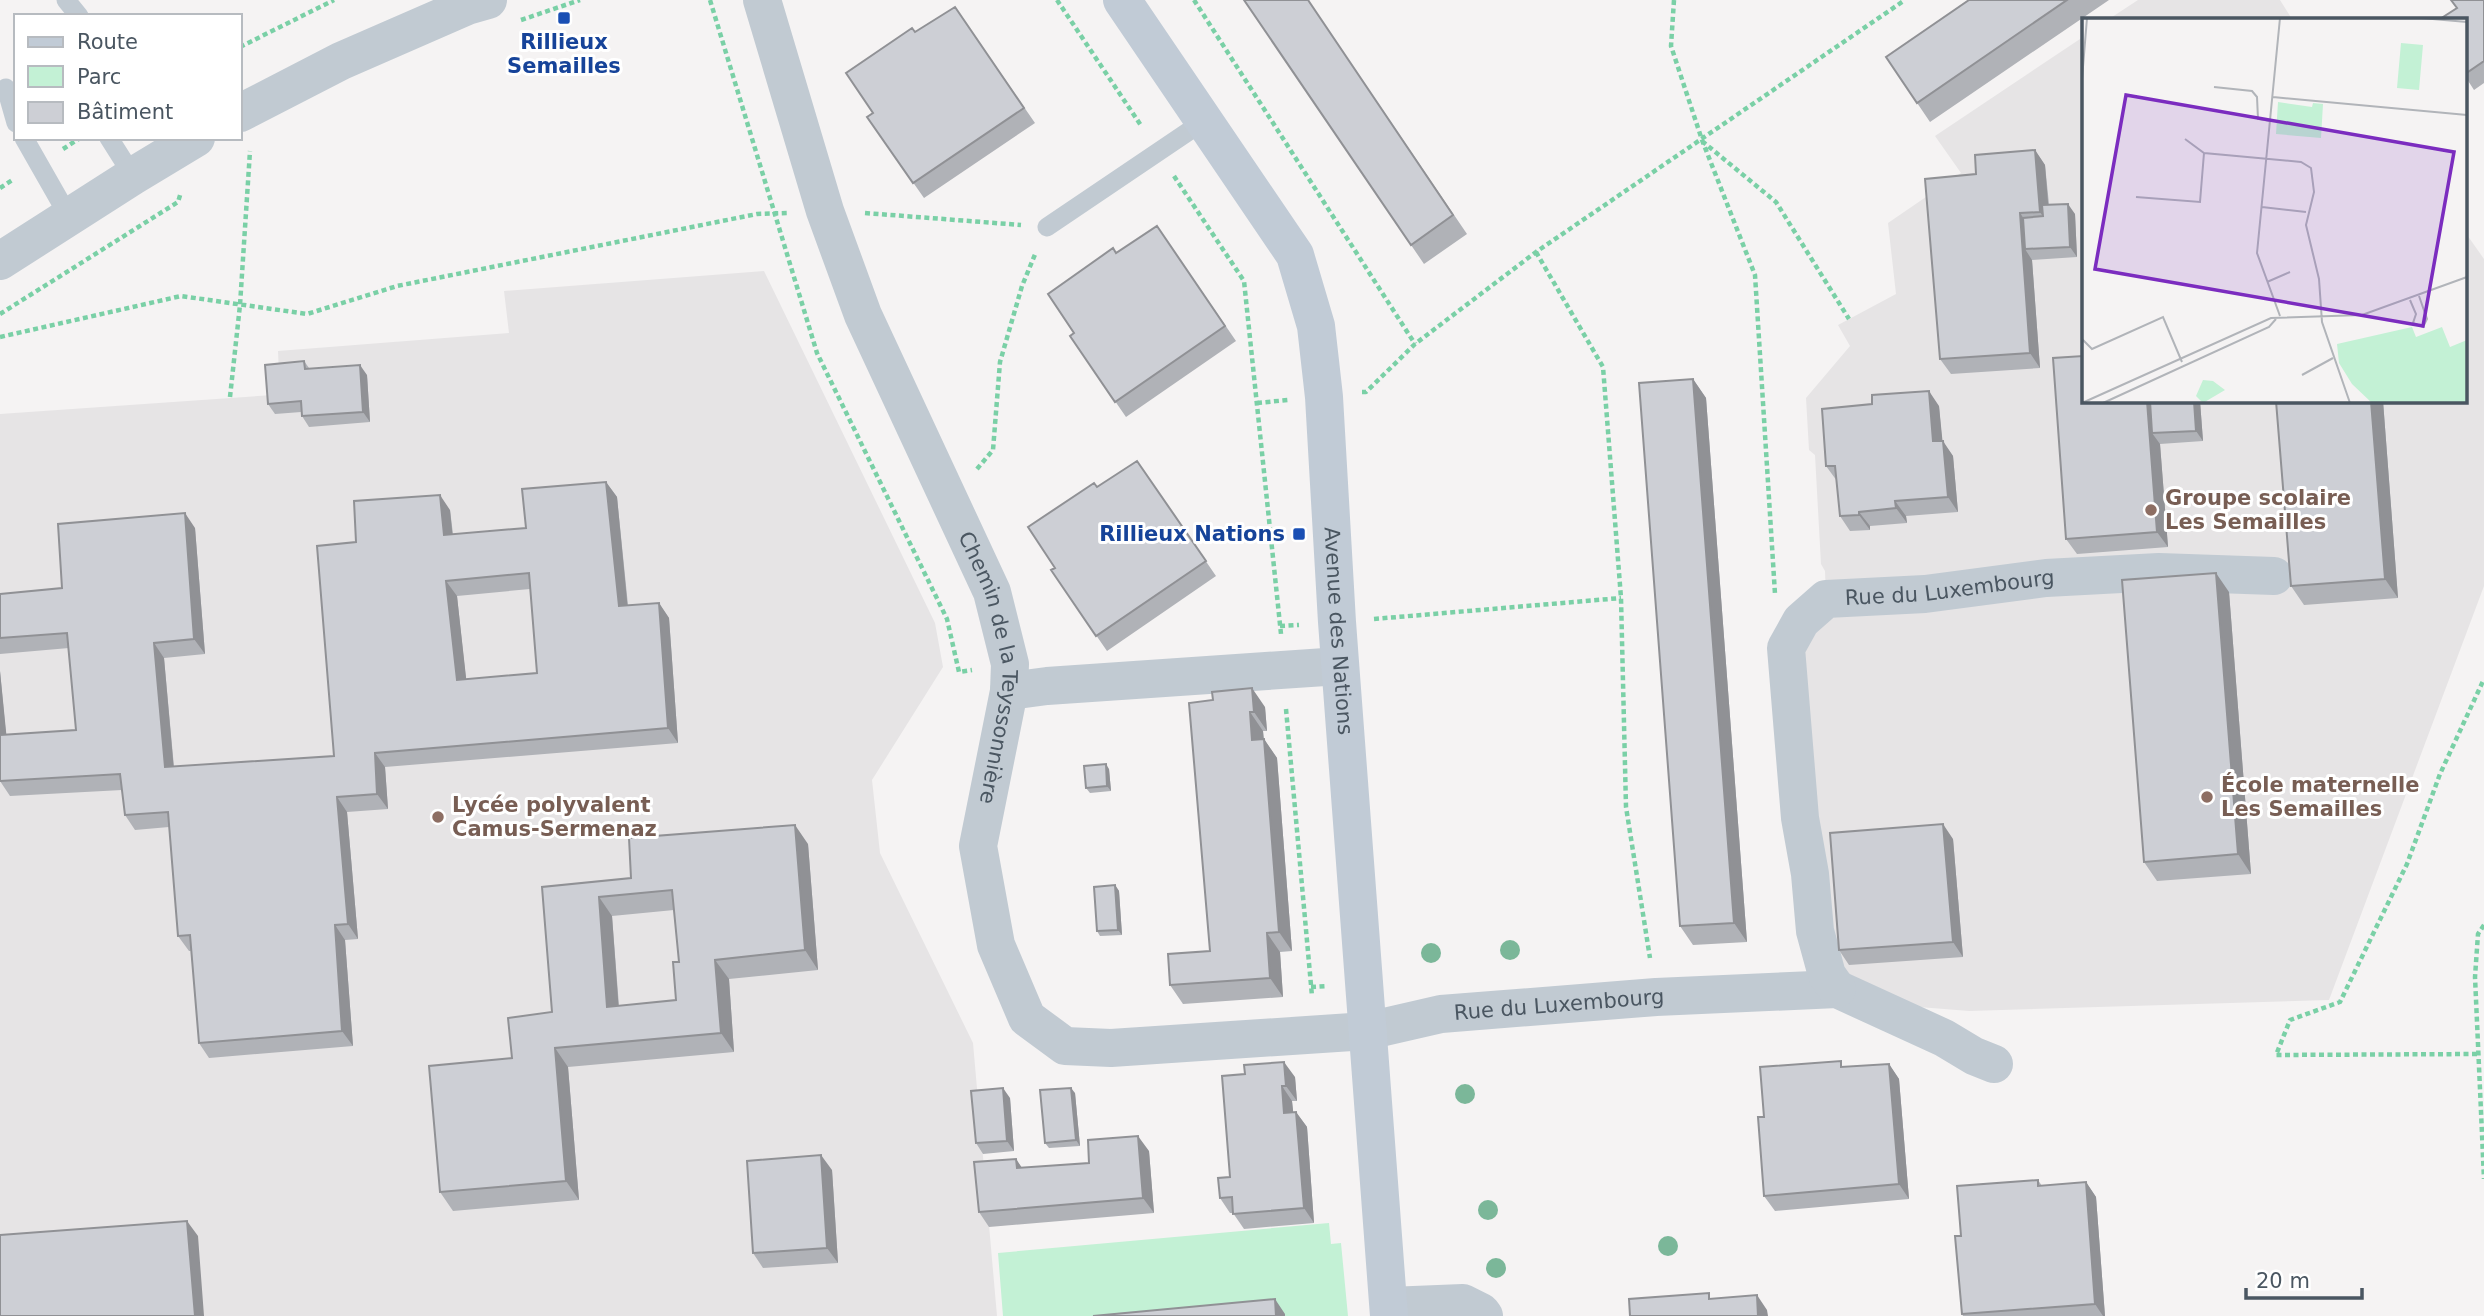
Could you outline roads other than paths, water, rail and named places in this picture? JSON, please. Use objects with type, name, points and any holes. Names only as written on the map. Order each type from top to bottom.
[{"type":"street","points":[[245,127],[341,61],[488,0]]},
{"type":"street","name":"Chemin de la Teyssonnière","points":[[762,0],[825,211],[863,315],[992,592],[1010,664],[1009,691],[978,846],[996,945],[1027,1018],[1065,1046],[1111,1048],[1367,1031]]},
{"type":"street","name":"Avenue des Nations","points":[[1122,0],[1295,256],[1316,326],[1324,397],[1340,666],[1389,1311]]},
{"type":"street","points":[[0,261],[194,140]]},
{"type":"street","name":"Rue du Luxembourg","points":[[1837,989],[1827,975],[1815,931],[1810,874],[1800,818],[1786,648],[1801,621],[1826,600],[1925,594],[2046,578],[2159,572],[2274,576]]},
{"type":"street","points":[[1009,691],[1047,686],[1340,666]]},
{"type":"street","name":"Rue du Luxembourg","points":[[1367,1031],[1441,1014],[1656,997],[1837,989],[1994,1064]]},
{"type":"street","points":[[1389,1311],[1463,1303],[1484,1316]]},
{"type":"lane","points":[[66,0],[77,14]]},
{"type":"lane","points":[[7,88],[14,115]]},
{"type":"lane","points":[[1047,227],[1204,121]]},
{"type":"lane","points":[[25,140],[69,217]]},
{"type":"lane","points":[[110,140],[133,176]]},
{"type":"place","name":"Rillieux Semailles","points":[[564,18]]},
{"type":"place","name":"Groupe scolaire Les Semailles","points":[[2151,510]]},
{"type":"place","name":"Rillieux Nations","points":[[1299,534]]},
{"type":"place","name":"École maternelle Les Semailles","points":[[2207,797]]},
{"type":"place","name":"Lycée polyvalent Camus-Sermenaz","points":[[438,817]]}]
